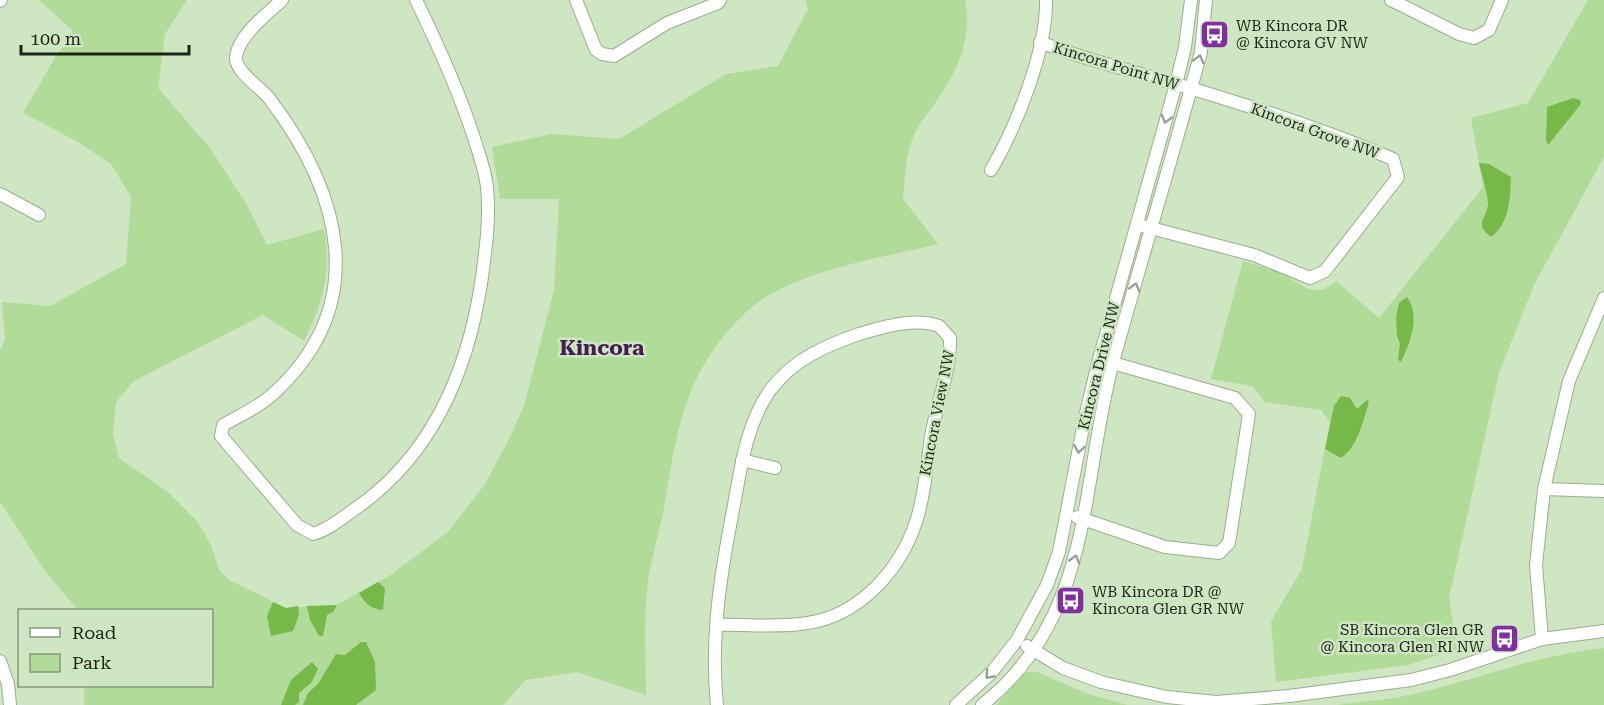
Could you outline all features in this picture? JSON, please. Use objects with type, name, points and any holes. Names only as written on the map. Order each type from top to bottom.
[{"type":"street","points":[[282,0],[251,28],[236,56],[238,65],[267,96],[294,134],[326,197],[336,236],[333,300],[319,339],[303,362],[272,395],[223,425],[221,436],[297,525],[312,534],[325,530],[367,501],[401,468],[422,441],[454,386],[469,343],[478,303],[488,226],[487,184],[464,108],[417,0]]},
{"type":"street","points":[[576,0],[596,50],[602,54],[615,56],[667,23],[718,3],[720,0]]},
{"type":"street","name":"Kincora Point NW","points":[[991,170],[1015,123],[1040,42],[1046,0]]},
{"type":"street","name":"Kincora Drive NW","points":[[956,705],[992,672],[1017,640],[1047,585],[1059,552],[1068,515],[1085,417],[1135,224],[1176,84],[1185,47],[1191,0]]},
{"type":"street","name":"Kincora Drive NW","points":[[982,705],[1006,682],[1032,650],[1052,618],[1067,586],[1077,555],[1102,406],[1201,52],[1206,0]]},
{"type":"street","points":[[1391,0],[1459,34],[1474,38],[1489,30],[1502,0]]},
{"type":"street","name":"Kincora Point NW","points":[[1040,42],[1077,57],[1191,89]]},
{"type":"street","name":"Kincora Grove NW","points":[[1135,224],[1254,255],[1310,278],[1325,271],[1398,177],[1393,159],[1351,141],[1191,89]]},
{"type":"street","points":[[0,194],[39,215]]},
{"type":"street","points":[[1542,639],[1536,565],[1544,489],[1569,381],[1604,298]]},
{"type":"street","name":"Kincora View NW","points":[[717,625],[809,623],[854,606],[870,594],[890,571],[902,554],[916,521],[933,426],[949,361],[950,338],[945,331],[933,324],[910,323],[879,328],[808,354],[784,374],[765,398],[752,425],[742,460],[718,590],[714,676],[717,705]]},
{"type":"street","points":[[1068,515],[1084,518],[1165,547],[1189,552],[1219,553],[1229,543],[1249,414],[1235,398],[1099,359]]},
{"type":"street","points":[[742,460],[775,468]]},
{"type":"street","points":[[1544,489],[1604,491]]},
{"type":"street","points":[[1017,640],[1063,668],[1101,682],[1167,697],[1216,704],[1411,680],[1450,670],[1542,639],[1604,631]]},
{"type":"street","points":[[0,661],[8,684],[10,705]]},
{"type":"green space","points":[[39,0],[187,0],[165,34],[158,88],[210,148],[246,203],[267,245],[324,229],[327,259],[324,286],[316,314],[304,341],[263,315],[134,381],[116,402],[113,433],[119,458],[168,492],[197,521],[210,543],[220,571],[229,580],[286,608],[336,605],[389,576],[448,532],[485,484],[524,406],[554,290],[559,199],[500,199],[492,147],[551,134],[619,139],[726,74],[778,66],[808,9],[805,0],[965,0],[967,13],[962,53],[945,89],[916,131],[906,167],[903,199],[938,244],[832,269],[773,293],[752,307],[722,338],[697,378],[682,418],[649,573],[645,624],[646,695],[577,672],[526,680],[503,705],[84,705],[84,687],[213,687],[213,609],[77,609],[45,571],[0,502],[0,351],[5,339],[2,302],[50,306],[126,264],[131,197],[111,164],[78,142],[23,113],[57,54],[71,39],[72,30]]},
{"type":"green space","points":[[1588,0],[1604,0],[1604,157],[1534,285],[1499,373],[1449,598],[1457,649],[1408,665],[1276,682],[1271,621],[1302,569],[1330,422],[1321,410],[1265,402],[1252,386],[1211,379],[1243,261],[1280,273],[1314,290],[1321,290],[1336,281],[1379,318],[1483,187],[1471,118],[1528,103]]},
{"type":"green space","points":[[1573,98],[1580,100],[1581,104],[1548,145],[1546,140],[1547,107]]},
{"type":"green space","points":[[1479,163],[1489,164],[1511,177],[1505,217],[1502,225],[1491,237],[1482,225],[1488,202]]},
{"type":"green space","points":[[1407,297],[1411,304],[1414,321],[1411,338],[1401,362],[1398,360],[1400,344],[1396,318],[1399,303]]},
{"type":"green space","points":[[1341,396],[1350,398],[1357,409],[1367,400],[1369,402],[1356,440],[1341,458],[1325,449],[1334,406]]},
{"type":"green space","points":[[378,582],[385,588],[383,610],[368,605],[359,593]]},
{"type":"green space","points":[[273,602],[286,608],[298,606],[299,615],[293,631],[271,636],[267,616]]},
{"type":"green space","points":[[337,605],[333,612],[327,615],[323,636],[319,636],[310,620],[307,606]]},
{"type":"green space","points":[[361,642],[366,642],[375,662],[376,690],[356,705],[303,705],[308,693],[318,684],[336,654],[345,655]]},
{"type":"green space","points":[[1604,648],[1604,705],[1336,705],[1408,696],[1537,660]]},
{"type":"green space","points":[[312,662],[318,669],[311,683],[299,693],[299,702],[295,705],[281,705],[291,680]]},
{"type":"green space","points":[[1026,672],[1037,672],[1088,694],[1128,705],[996,705]]},
{"type":"place","name":"WB Kincora DR @ Kincora GV NW","points":[[1215,35]]},
{"type":"place","name":"WB Kincora DR @ Kincora Glen GR NW","points":[[1071,601]]},
{"type":"place","name":"SB Kincora Glen GR @ Kincora Glen RI NW","points":[[1505,639]]},
{"type":"district","name":"Kincora","points":[[602,348]]}]
